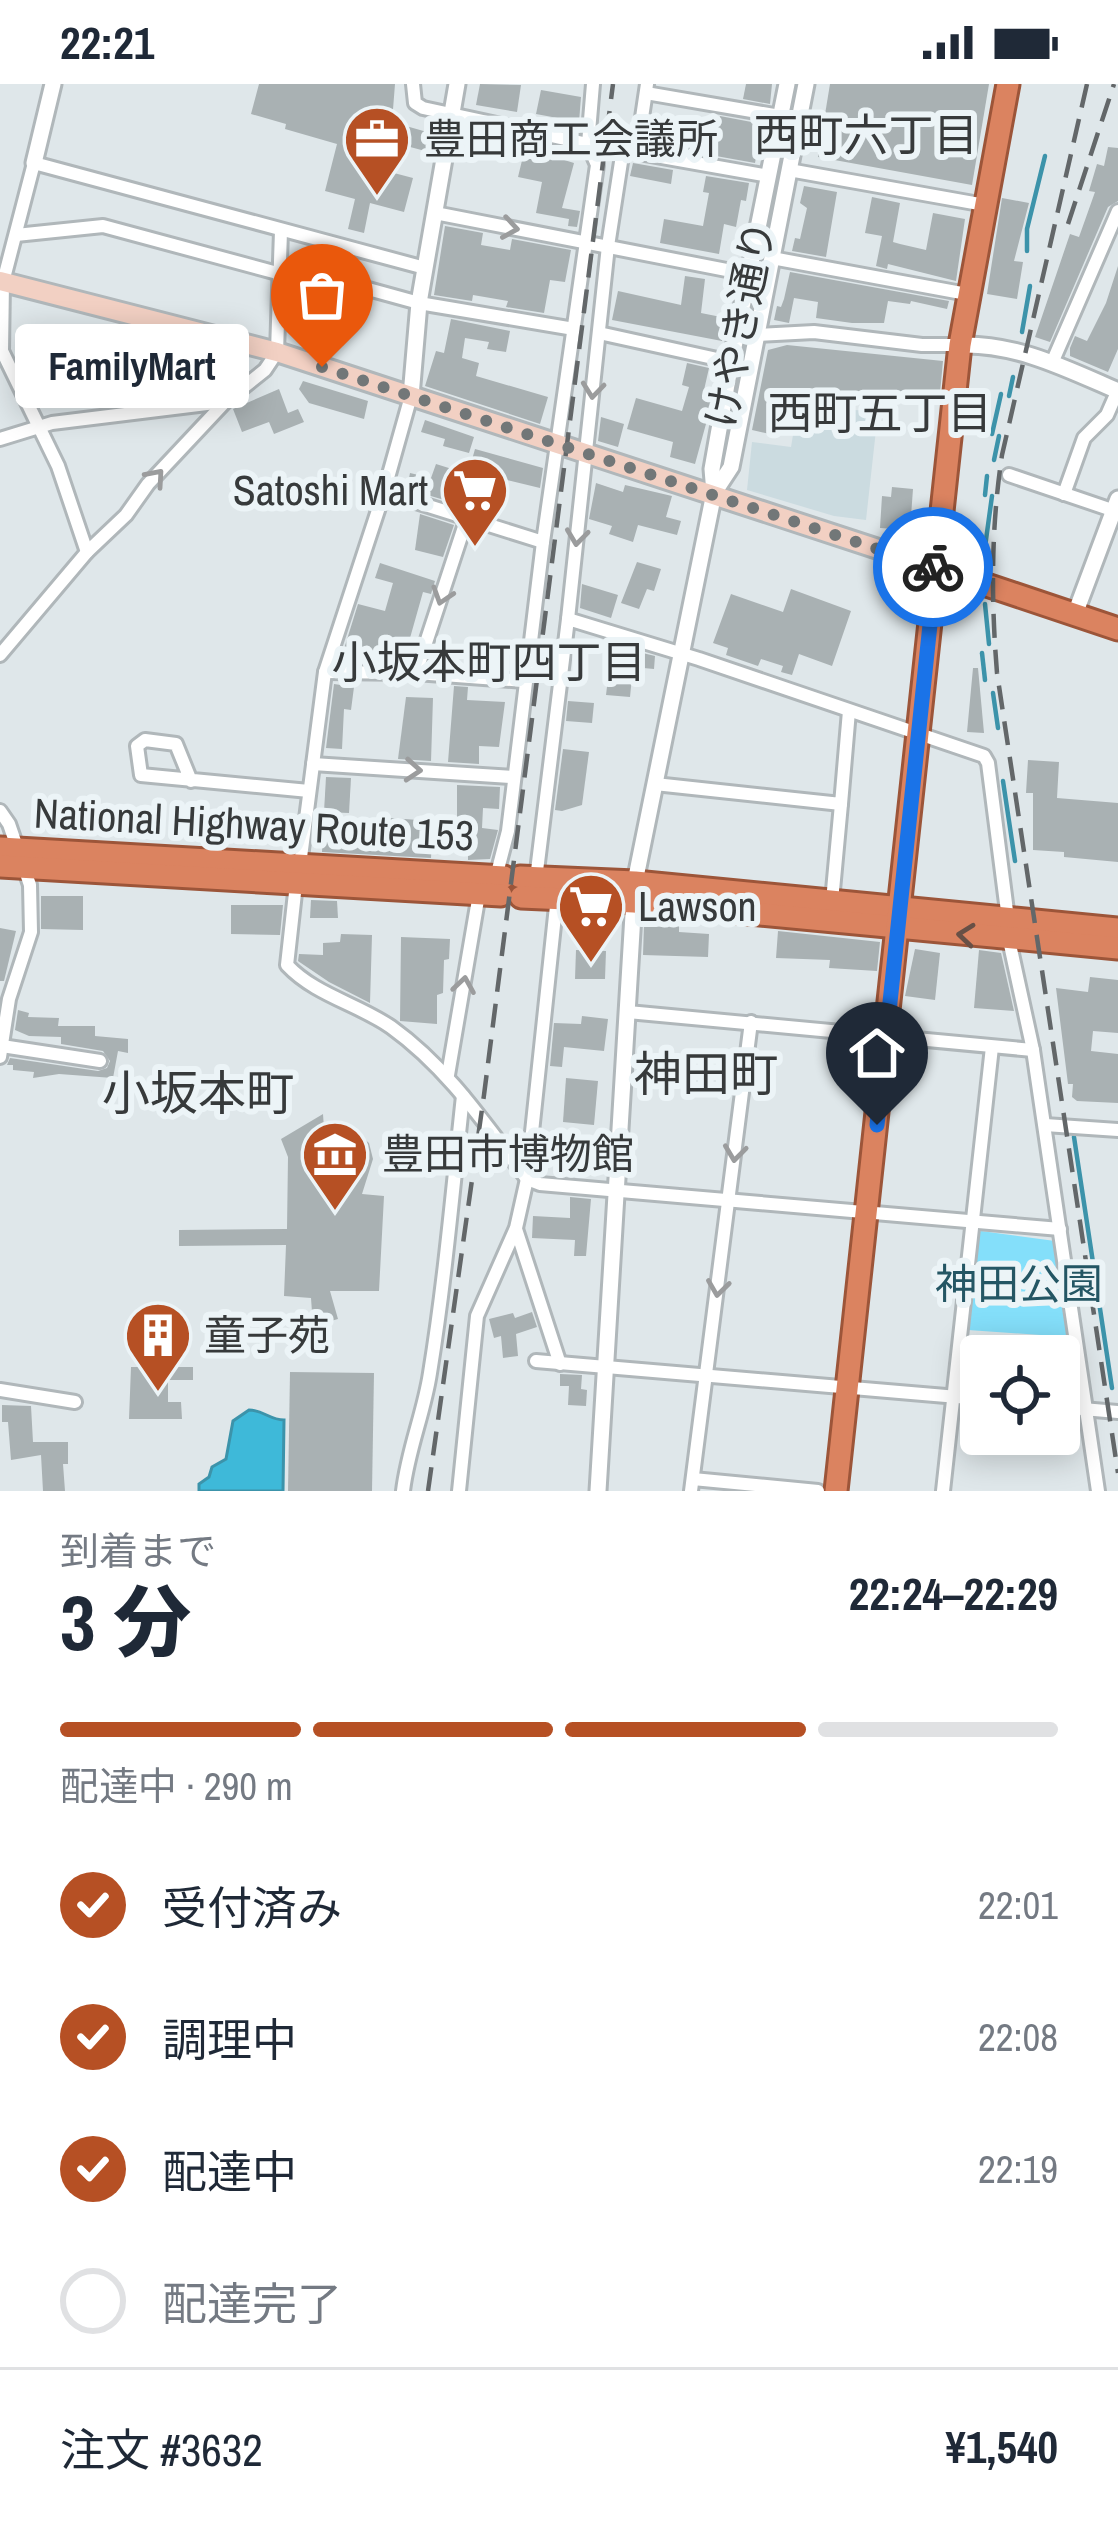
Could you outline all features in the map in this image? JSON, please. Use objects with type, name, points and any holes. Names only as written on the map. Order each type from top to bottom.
[{"type":"highway","points":[[836,1491],[960,345],[1008,84]]},
{"type":"highway","points":[[936,568],[1118,629]]},
{"type":"highway","name":"National Highway Route 153","points":[[0,866],[14,855],[832,901],[898,918]]},
{"type":"highway","name":"National Highway Route 153","points":[[508,885],[556,897],[634,891],[1009,929],[1118,948]]},
{"type":"highway","name":"National Highway Route 153","points":[[1009,929],[1118,929]]},
{"type":"main road","points":[[2,282],[278,352],[936,568]]},
{"type":"street","points":[[53,84],[2,282],[2,351],[42,428],[87,552]]},
{"type":"street","points":[[413,84],[415,103],[588,144],[770,176]]},
{"type":"street","points":[[458,84],[419,303],[411,397],[325,672],[287,965],[301,979],[387,1024],[448,1076],[527,1180],[867,1215],[1060,1229]]},
{"type":"street","points":[[508,885],[512,777],[597,165],[588,144],[593,84]]},
{"type":"street","name":"けやき通り","points":[[598,1491],[634,891],[714,494],[712,469],[730,362],[787,84]]},
{"type":"street","name":"けやき通り","points":[[714,494],[731,467],[806,84]]},
{"type":"street","points":[[448,1076],[508,885],[568,619],[608,246],[646,88],[780,116]]},
{"type":"street","points":[[34,163],[425,268]]},
{"type":"street","points":[[789,170],[985,205]]},
{"type":"street","points":[[1052,363],[1118,212]]},
{"type":"street","points":[[435,213],[747,274]]},
{"type":"street","points":[[16,235],[104,226],[419,303],[574,329]]},
{"type":"street","points":[[0,656],[148,484],[225,402],[266,370],[278,352],[281,231]]},
{"type":"street","points":[[772,258],[967,294]]},
{"type":"street","points":[[755,335],[814,332],[922,345],[982,344],[1016,350],[1118,390],[1107,415],[1084,438],[1064,494]]},
{"type":"street","points":[[599,333],[730,362]]},
{"type":"street","points":[[0,439],[146,409],[225,402]]},
{"type":"street","points":[[1009,475],[1117,507],[1075,614]]},
{"type":"street","points":[[384,492],[543,542]]},
{"type":"street","points":[[416,673],[467,518]]},
{"type":"street","points":[[568,619],[984,756],[1009,929],[1034,1050],[1098,1491]]},
{"type":"street","points":[[325,672],[525,682]]},
{"type":"street","points":[[832,901],[849,711]]},
{"type":"street","points":[[191,781],[176,744],[145,740],[137,746],[141,775],[191,781],[309,791]]},
{"type":"street","points":[[313,764],[512,777]]},
{"type":"street","points":[[655,784],[841,804]]},
{"type":"street","points":[[0,811],[30,885],[31,932],[4,1008],[1,1051],[100,1061]]},
{"type":"street","points":[[459,1491],[477,1316],[516,1229],[527,1180],[556,897]]},
{"type":"street","points":[[628,1012],[1034,1050]]},
{"type":"street","points":[[751,1022],[692,1485],[818,1491]]},
{"type":"street","points":[[943,1491],[992,1047]]},
{"type":"street","points":[[403,1491],[439,1323],[463,1095]]},
{"type":"street","points":[[1045,1125],[1118,1130]]},
{"type":"street","points":[[516,1229],[560,1364]]},
{"type":"street","points":[[536,1361],[960,1397]]},
{"type":"street","points":[[0,1390],[75,1402]]},
{"type":"street","points":[[1080,1408],[1118,1412]]},
{"type":"shaded area","points":[[798,405],[878,412],[866,520],[834,516],[747,490],[752,442],[791,447]]},
{"type":"shaded area","points":[[249,1410],[284,1420],[283,1491],[199,1491],[212,1467],[226,1459],[233,1421]]},
{"type":"green space","name":"神田公園","points":[[981,1231],[1055,1241],[1069,1335],[968,1330]]},
{"type":"building","points":[[259,84],[395,84],[392,122],[434,134],[429,152],[361,134],[352,162],[413,178],[404,212],[370,203],[364,233],[348,229],[355,199],[325,191],[337,144],[251,114]]},
{"type":"building","points":[[480,84],[521,85],[517,112],[476,105]]},
{"type":"building","points":[[746,84],[772,84],[770,104],[743,99]]},
{"type":"building","points":[[830,84],[989,84],[972,185],[818,157]]},
{"type":"building","points":[[541,90],[581,97],[579,122],[536,114]]},
{"type":"building","points":[[653,116],[717,127],[720,116],[762,124],[755,163],[649,144]]},
{"type":"building","points":[[462,127],[509,138],[507,146],[460,137]]},
{"type":"building","points":[[1108,147],[1118,148],[1118,201],[1108,207],[1050,342],[1035,337],[1070,234],[1079,237],[1095,192],[1089,191],[1097,164],[1104,166]]},
{"type":"building","points":[[525,148],[574,163],[562,208],[580,211],[577,227],[568,226],[569,219],[536,213],[542,182],[518,177]]},
{"type":"building","points":[[633,163],[673,170],[671,184],[630,176]]},
{"type":"building","points":[[706,176],[749,183],[736,227],[724,224],[719,254],[660,243],[664,219],[703,226],[709,193],[703,192]]},
{"type":"building","points":[[804,186],[837,192],[826,257],[792,251],[795,238],[800,239],[807,208],[800,203]]},
{"type":"building","points":[[872,197],[900,203],[893,242],[900,244],[926,250],[933,213],[965,219],[956,281],[888,264],[887,269],[876,266],[882,236],[865,233]]},
{"type":"building","points":[[1002,198],[1029,203],[1014,261],[1023,262],[1017,299],[987,294]]},
{"type":"building","points":[[445,226],[483,233],[481,245],[510,250],[512,239],[571,250],[565,282],[550,280],[544,313],[473,295],[472,301],[434,295]]},
{"type":"building","points":[[1118,266],[1118,349],[1108,372],[1070,356],[1070,348],[1075,336],[1087,341]]},
{"type":"building","points":[[790,272],[949,301],[947,309],[888,301],[884,323],[852,323],[816,318],[818,302],[794,298],[789,323],[774,320]]},
{"type":"building","points":[[685,276],[705,279],[701,313],[726,318],[722,341],[612,320],[618,291],[681,305]]},
{"type":"building","points":[[451,319],[510,331],[506,352],[487,349],[489,342],[465,338],[462,358],[479,363],[476,376],[548,397],[540,424],[425,386],[436,351],[444,353]]},
{"type":"building","points":[[787,345],[943,361],[939,404],[832,393],[832,405],[795,403],[787,433],[752,430],[768,350]]},
{"type":"building","points":[[687,363],[709,368],[702,399],[712,402],[695,464],[670,457],[673,442],[627,429],[636,398],[682,411],[689,387],[682,385]]},
{"type":"building","points":[[303,381],[368,401],[364,419],[309,403],[299,389]]},
{"type":"building","points":[[279,389],[288,413],[298,409],[304,422],[274,434],[269,422],[242,432],[233,409]]},
{"type":"building","points":[[601,417],[624,424],[618,447],[598,441]]},
{"type":"building","points":[[425,420],[474,437],[469,453],[443,446],[445,439],[421,432]]},
{"type":"building","points":[[475,449],[543,468],[540,488],[482,474],[477,500],[461,496],[458,504],[424,494],[426,488],[408,483],[410,473],[431,478],[436,464],[468,474]]},
{"type":"building","points":[[596,483],[623,492],[625,485],[672,496],[666,517],[681,521],[677,535],[638,525],[633,542],[609,534],[612,526],[589,519]]},
{"type":"building","points":[[892,487],[913,489],[910,530],[880,528],[882,496],[891,497]]},
{"type":"building","points":[[420,514],[454,525],[443,557],[415,550]]},
{"type":"building","points":[[637,562],[661,569],[654,591],[647,589],[639,609],[621,603]]},
{"type":"building","points":[[380,563],[435,581],[431,594],[423,592],[410,638],[416,640],[411,655],[387,648],[384,659],[344,649],[358,604],[385,611],[393,583],[375,578]]},
{"type":"building","points":[[582,584],[618,595],[611,618],[580,608]]},
{"type":"building","points":[[791,589],[851,611],[832,666],[799,654],[792,675],[781,672],[783,666],[761,659],[758,666],[726,655],[728,648],[713,643],[731,594],[783,612]]},
{"type":"building","points":[[618,647],[655,656],[654,669],[633,667],[630,697],[606,695],[609,670],[616,671]]},
{"type":"building","points":[[973,668],[978,668],[984,733],[967,732]]},
{"type":"building","points":[[334,684],[354,687],[351,710],[344,709],[342,749],[326,748]]},
{"type":"building","points":[[454,686],[468,687],[467,700],[505,702],[499,747],[479,746],[479,764],[448,762]]},
{"type":"building","points":[[406,697],[433,698],[431,761],[398,759]]},
{"type":"building","points":[[568,701],[594,703],[592,723],[566,721]]},
{"type":"building","points":[[563,749],[589,752],[582,805],[562,811],[555,810]]},
{"type":"building","points":[[1028,760],[1059,762],[1057,798],[1118,803],[1118,862],[1033,850],[1033,793],[1026,793]]},
{"type":"building","points":[[326,777],[351,778],[349,813],[324,812]]},
{"type":"building","points":[[457,785],[500,787],[499,809],[483,808],[482,828],[498,830],[490,859],[468,860],[468,819],[457,818]]},
{"type":"building","points":[[390,818],[433,821],[431,858],[322,852],[323,833],[389,837]]},
{"type":"building","points":[[41,896],[83,896],[83,930],[41,929]]},
{"type":"building","points":[[311,900],[337,901],[338,918],[310,918]]},
{"type":"building","points":[[231,905],[283,905],[280,935],[231,934]]},
{"type":"building","points":[[644,925],[679,926],[679,932],[709,934],[708,957],[643,955]]},
{"type":"building","points":[[0,928],[16,931],[4,981],[0,981]]},
{"type":"building","points":[[778,931],[880,942],[877,971],[829,968],[830,960],[776,958]]},
{"type":"building","points":[[341,934],[372,935],[370,1003],[298,961],[299,954],[323,955],[323,943],[340,942]]},
{"type":"building","points":[[401,937],[450,939],[443,993],[437,995],[437,1024],[400,1021]]},
{"type":"building","points":[[915,949],[940,953],[935,1000],[905,996]]},
{"type":"building","points":[[576,950],[606,951],[605,979],[575,979]]},
{"type":"building","points":[[979,950],[1001,953],[1014,1011],[974,1008]]},
{"type":"building","points":[[1090,977],[1118,980],[1118,1033],[1093,1031],[1091,1051],[1118,1054],[1118,1103],[1077,1101],[1072,1097],[1073,1084],[1068,1084],[1056,988],[1088,992]]},
{"type":"building","points":[[18,1010],[29,1013],[28,1017],[59,1018],[58,1026],[95,1026],[95,1036],[128,1039],[128,1053],[118,1051],[113,1078],[59,1074],[33,1078],[34,1072],[7,1065],[10,1058],[98,1071],[110,1061],[103,1051],[61,1044],[61,1037],[29,1036],[15,1030]]},
{"type":"building","points":[[582,1016],[608,1019],[604,1051],[564,1047],[562,1067],[550,1066],[554,1023],[581,1024]]},
{"type":"building","points":[[566,1078],[598,1081],[594,1125],[563,1122]]},
{"type":"building","name":"豊田市博物館","points":[[323,1114],[324,1129],[347,1124],[369,1143],[373,1159],[362,1194],[384,1196],[379,1291],[330,1291],[338,1319],[313,1326],[311,1298],[284,1296],[286,1245],[179,1246],[179,1230],[287,1229],[288,1157],[281,1139]]},
{"type":"building","points":[[541,1144],[595,1147],[594,1165],[541,1161],[539,1166]]},
{"type":"building","points":[[570,1197],[591,1199],[586,1256],[574,1256],[575,1240],[532,1238],[533,1216],[570,1218]]},
{"type":"building","points":[[532,1312],[537,1327],[516,1334],[518,1356],[503,1358],[501,1336],[494,1338],[489,1319]]},
{"type":"building","name":"童子苑","points":[[131,1367],[193,1367],[193,1380],[168,1380],[168,1402],[181,1402],[182,1419],[129,1419]]},
{"type":"building","points":[[290,1372],[374,1373],[372,1491],[288,1491]]},
{"type":"building","points":[[560,1374],[582,1375],[586,1406],[568,1405],[569,1386],[560,1386]]},
{"type":"building","points":[[2,1405],[31,1406],[33,1442],[68,1442],[68,1464],[63,1464],[65,1491],[43,1491],[41,1455],[11,1460]]},
{"type":"waterway","points":[[1027,251],[1027,229],[1045,156]]},
{"type":"waterway","points":[[1022,332],[1030,286]]},
{"type":"waterway","points":[[1009,396],[1013,377]]},
{"type":"waterway","points":[[992,434],[1001,394]]},
{"type":"waterway","points":[[994,460],[999,436]]},
{"type":"waterway","points":[[985,495],[987,476]]},
{"type":"waterway","points":[[985,547],[992,496]]},
{"type":"waterway","points":[[985,604],[989,644]]},
{"type":"waterway","points":[[982,653],[985,680]]},
{"type":"waterway","points":[[993,693],[998,728]]},
{"type":"waterway","points":[[1003,781],[1015,861]]},
{"type":"waterway","points":[[1074,1137],[1112,1388]]},
{"type":"railway","points":[[428,1491],[484,1095],[613,84]]},
{"type":"railway","points":[[1087,84],[1002,455],[993,591],[997,673],[1118,1473]]},
{"type":"railway","points":[[1068,224],[1114,84]]},
{"type":"way so far","points":[[322,367],[933,567]]},
{"type":"place","name":"豊田商工会議所","points":[[377,198]]},
{"type":"place","name":"FamilyMart","points":[[322,367]]},
{"type":"place","name":"Satoshi Mart","points":[[475,549]]},
{"type":"place","name":"Lawson","points":[[591,965]]},
{"type":"place","name":"豊田市博物館","points":[[335,1213]]},
{"type":"place","name":"童子苑","points":[[158,1394]]},
{"type":"district","name":"西町六丁目","points":[[866,134]]},
{"type":"district","name":"西町五丁目","points":[[880,412]]},
{"type":"district","name":"小坂本町四丁目","points":[[489,661]]},
{"type":"district","name":"神田町","points":[[706,1073]]},
{"type":"district","name":"小坂本町","points":[[198,1092]]},
{"type":"route","points":[[877,1125],[933,567]]}]
